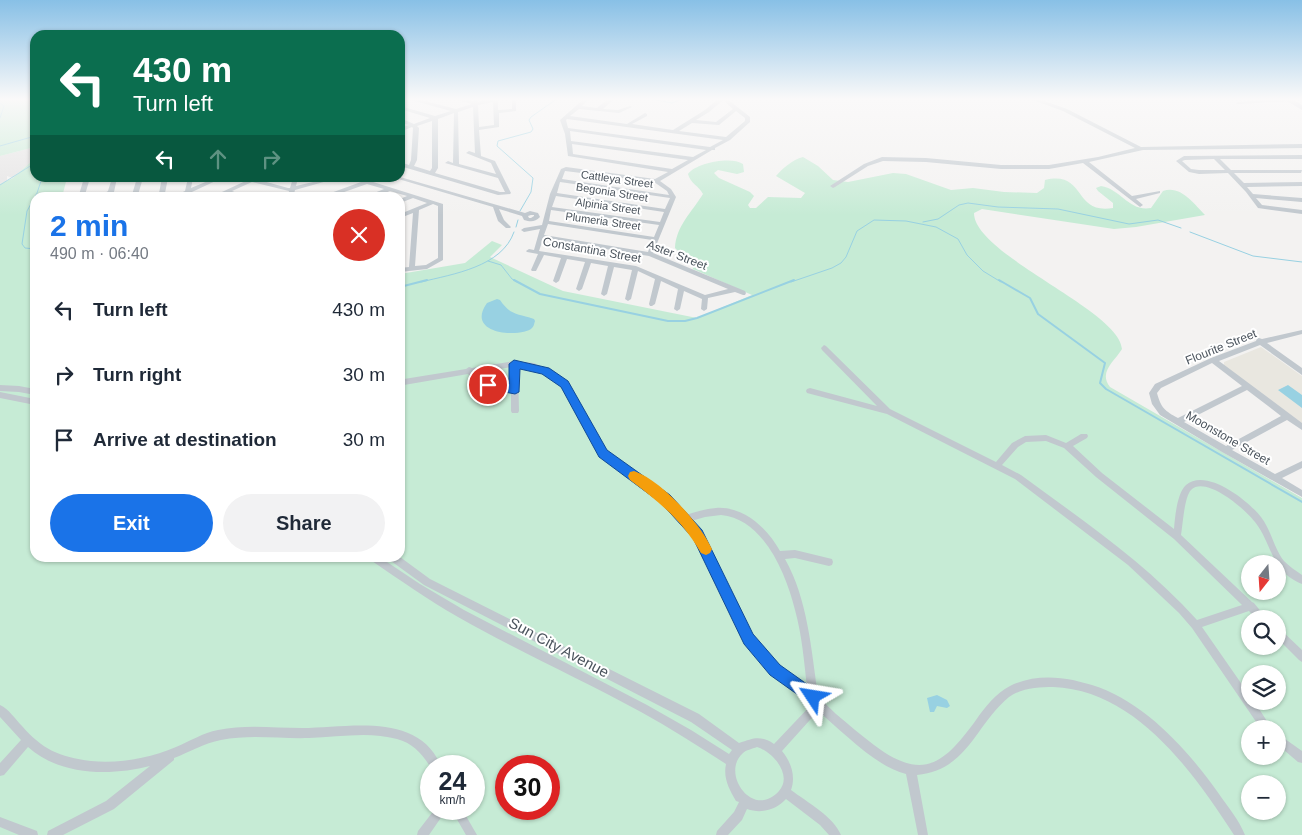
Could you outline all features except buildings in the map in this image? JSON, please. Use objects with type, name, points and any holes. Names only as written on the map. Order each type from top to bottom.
[{"type":"street","points":[[411,167],[414,160],[416,137]]},
{"type":"street","points":[[432,174],[435,168],[435,137]]},
{"type":"street","points":[[456,137],[456,165]]},
{"type":"street","points":[[477,137],[478,156]]},
{"type":"street","points":[[568,137],[570,155],[674,170]]},
{"type":"street","points":[[628,137],[713,148]]},
{"type":"street","points":[[715,137],[728,139]]},
{"type":"street","points":[[1118,137],[1139,148]]},
{"type":"street","points":[[656,181],[728,139]]},
{"type":"street","points":[[569,142],[694,159]]},
{"type":"street","points":[[833,186],[866,165],[882,159],[926,160],[1014,168],[1049,167],[1084,162],[1139,148],[1302,146]]},
{"type":"street","points":[[405,165],[500,194],[507,194],[508,190],[493,162],[469,153]]},
{"type":"street","points":[[1301,171],[1194,172],[1186,168],[1180,159],[1302,157]]},
{"type":"street","points":[[1216,158],[1252,196],[1260,208],[1302,212]]},
{"type":"street","points":[[1286,158],[1301,171]]},
{"type":"street","points":[[1084,162],[1140,205]]},
{"type":"street","points":[[448,163],[501,177]]},
{"type":"street","points":[[534,270],[535,252],[542,237],[558,180],[565,169],[656,181],[669,190],[673,197],[650,254]]},
{"type":"street","name":"Plumeria Street","points":[[405,180],[525,215],[534,213],[546,222],[656,239]]},
{"type":"street","name":"Cattleya Street","points":[[558,180],[673,197]]},
{"type":"street","points":[[188,191],[189,182]]},
{"type":"street","points":[[188,191],[209,182]]},
{"type":"street","points":[[226,191],[248,182]]},
{"type":"street","points":[[262,182],[282,190],[292,190],[321,182]]},
{"type":"street","points":[[292,190],[293,182]]},
{"type":"street","points":[[338,192],[368,182],[401,192]]},
{"type":"street","points":[[1242,185],[1302,184]]},
{"type":"street","points":[[382,192],[391,189]]},
{"type":"street","points":[[1131,198],[1158,192]]},
{"type":"street","points":[[405,193],[434,202],[441,205],[443,209],[442,257],[432,264],[412,270],[405,270]]},
{"type":"street","name":"Begonia Street","points":[[553,194],[668,211]]},
{"type":"street","points":[[405,199],[414,196]]},
{"type":"street","points":[[1252,196],[1302,200]]},
{"type":"street","points":[[405,214],[434,202]]},
{"type":"street","points":[[494,206],[501,221],[508,227]]},
{"type":"street","name":"Alpinia Street","points":[[550,208],[662,224]]},
{"type":"street","points":[[412,270],[416,210]]},
{"type":"street","points":[[524,230],[546,222]]},
{"type":"street","name":"Aster Street","points":[[542,237],[650,254],[743,293]]},
{"type":"street","name":"Constantina Street","points":[[535,252],[636,268],[705,297]]},
{"type":"street","points":[[556,281],[565,257]]},
{"type":"street","points":[[579,289],[588,261]]},
{"type":"street","points":[[604,294],[612,264]]},
{"type":"street","points":[[628,299],[636,268]]},
{"type":"street","points":[[652,304],[659,277]]},
{"type":"street","points":[[677,309],[682,287]]},
{"type":"street","points":[[704,309],[705,297],[734,290]]},
{"type":"street","name":"Flourite Street","points":[[1153,393],[1158,386],[1212,360],[1262,342],[1301,334]]},
{"type":"street","points":[[1262,342],[1302,370]]},
{"type":"street","points":[[824,348],[889,412]]},
{"type":"street","points":[[1212,360],[1302,427]]},
{"type":"street","points":[[514,364],[515,411]]},
{"type":"street","points":[[405,382],[514,364],[545,370],[565,384],[603,454],[666,499],[685,519],[704,545],[748,639],[775,670],[816,700],[875,751],[898,766],[912,770],[928,769],[941,765],[952,757],[999,700],[1009,692],[1037,682],[1071,684],[1102,693],[1119,701],[1159,732],[1205,782],[1240,835]]},
{"type":"street","points":[[469,370],[488,385],[515,389]]},
{"type":"street","points":[[1177,422],[1248,386]]},
{"type":"street","points":[[0,388],[30,391]]},
{"type":"street","points":[[810,390],[889,412],[997,466],[1032,486],[1131,562],[1182,610],[1195,625],[1260,720]]},
{"type":"street","name":"Moonstone Street","points":[[1153,393],[1159,409],[1177,422],[1302,494]]},
{"type":"street","points":[[0,395],[30,401]]},
{"type":"street","points":[[1225,450],[1287,416]]},
{"type":"street","points":[[1067,446],[1084,436]]},
{"type":"street","points":[[997,466],[1015,445],[1025,439],[1046,438],[1067,446],[1099,475],[1177,536],[1255,610]]},
{"type":"street","points":[[1274,478],[1302,464]]},
{"type":"street","points":[[1177,536],[1184,496],[1189,487],[1197,482],[1207,483],[1228,494],[1251,510],[1259,520],[1282,564],[1302,580]]},
{"type":"street","points":[[685,519],[719,511],[739,515],[762,532],[779,555],[800,610],[816,700],[776,750]]},
{"type":"street","points":[[779,555],[795,554],[829,562]]},
{"type":"street","name":"Sun City Avenue","points":[[381,562],[424,592],[687,732],[731,761]]},
{"type":"street","name":"Sun City Avenue","points":[[400,562],[427,582],[695,718],[738,749]]},
{"type":"street","points":[[1195,625],[1251,606]]},
{"type":"street","points":[[512,639],[519,628]]},
{"type":"street","points":[[1286,641],[1302,657]]},
{"type":"street","points":[[0,710],[40,750],[58,758],[81,764],[105,767],[152,761],[200,741],[225,734],[253,731],[308,733],[375,729],[393,732],[412,740],[428,755]]},
{"type":"street","points":[[0,771],[28,739]]},
{"type":"street","points":[[757,742],[776,750],[786,766],[788,780],[785,792],[776,802],[764,806],[751,805],[745,802],[736,793],[731,783],[729,771],[731,761],[738,749],[744,745],[757,742]]},
{"type":"street","points":[[1286,745],[1302,758]]},
{"type":"street","points":[[52,835],[110,805],[175,753]]},
{"type":"street","points":[[912,770],[923,835]]},
{"type":"street","points":[[785,792],[824,821],[836,835]]},
{"type":"street","points":[[721,835],[738,816],[745,802]]},
{"type":"street","points":[[422,835],[434,820]]},
{"type":"street","points":[[463,820],[472,835]]},
{"type":"street","points":[[0,822],[33,835]]},
{"type":"shaded area","points":[[30,148],[30,163],[13,178],[7,176],[7,182],[0,184],[0,156]]},
{"type":"shaded area","points":[[1261,347],[1302,376],[1302,424],[1224,366],[1224,362]]},
{"type":"green space","points":[[0,137],[30,137],[30,148],[0,156]]},
{"type":"green space","points":[[803,157],[818,166],[833,180],[848,182],[893,173],[906,174],[951,190],[973,188],[1004,192],[1037,193],[1044,188],[1045,180],[1058,179],[1067,181],[1091,205],[1100,208],[1113,208],[1113,203],[1096,188],[1101,186],[1114,191],[1131,204],[1143,208],[1151,208],[1163,191],[1170,190],[1187,197],[1205,215],[1114,229],[982,209],[974,213],[980,229],[997,246],[1098,317],[1115,334],[1122,349],[1107,372],[1107,382],[1110,387],[1302,498],[1302,835],[0,835],[0,184],[13,178],[30,163],[30,182],[66,182],[63,192],[30,192],[30,562],[405,562],[405,273],[465,263],[492,241],[502,245],[490,257],[563,291],[697,318],[752,295],[693,269],[691,261],[675,248],[681,226],[703,194],[688,174],[698,167],[714,162],[730,161],[743,164],[744,172],[737,174],[718,170],[714,173],[719,178],[750,192],[754,196],[748,205],[750,208],[756,208],[768,197],[801,198],[805,193],[776,176],[788,165]]},
{"type":"water","points":[[497,299],[511,311],[534,319],[533,327],[518,333],[507,333],[488,328],[483,322],[482,314],[487,303]]},
{"type":"water","points":[[1288,385],[1302,395],[1302,408],[1278,390]]},
{"type":"water","points":[[937,695],[947,700],[950,706],[947,708],[937,706],[934,712],[930,712],[927,698]]},
{"type":"waterway","points":[[0,146],[30,137]]},
{"type":"waterway","points":[[513,137],[498,141],[497,146],[533,178],[531,192],[520,211]]},
{"type":"waterway","points":[[0,185],[30,166]]},
{"type":"waterway","points":[[37,192],[41,182]]},
{"type":"waterway","points":[[923,222],[938,219],[959,205],[968,203],[998,207],[1058,209],[1129,224],[1158,220],[1181,228]]},
{"type":"waterway","points":[[30,206],[27,211],[22,244],[25,248],[30,248]]},
{"type":"waterway","points":[[516,227],[518,220]]},
{"type":"waterway","points":[[791,282],[841,263],[846,257],[857,231],[874,220],[906,221],[936,227],[958,239],[967,255],[983,271],[1001,282]]},
{"type":"waterway","points":[[488,261],[508,244],[514,232]]},
{"type":"waterway","points":[[1190,232],[1253,256],[1302,262]]},
{"type":"waterway","points":[[421,282],[461,272],[488,261]]},
{"type":"waterway","points":[[488,261],[501,265],[512,279],[517,282]]},
{"type":"waterway","points":[[405,286],[427,280]]},
{"type":"waterway","points":[[514,280],[540,294],[668,321],[685,321],[697,318],[794,280]]},
{"type":"waterway","points":[[999,280],[1030,298],[1038,314],[1105,363],[1100,383],[1106,389],[1302,502]]},
{"type":"slow traffic","points":[[634,476],[666,499],[697,534],[706,549]]},
{"type":"route","points":[[488,385],[497,388],[515,389],[514,364],[534,366],[545,370],[565,384],[603,454],[666,499],[697,534],[748,639],[775,670],[789,682],[813,697]]}]
